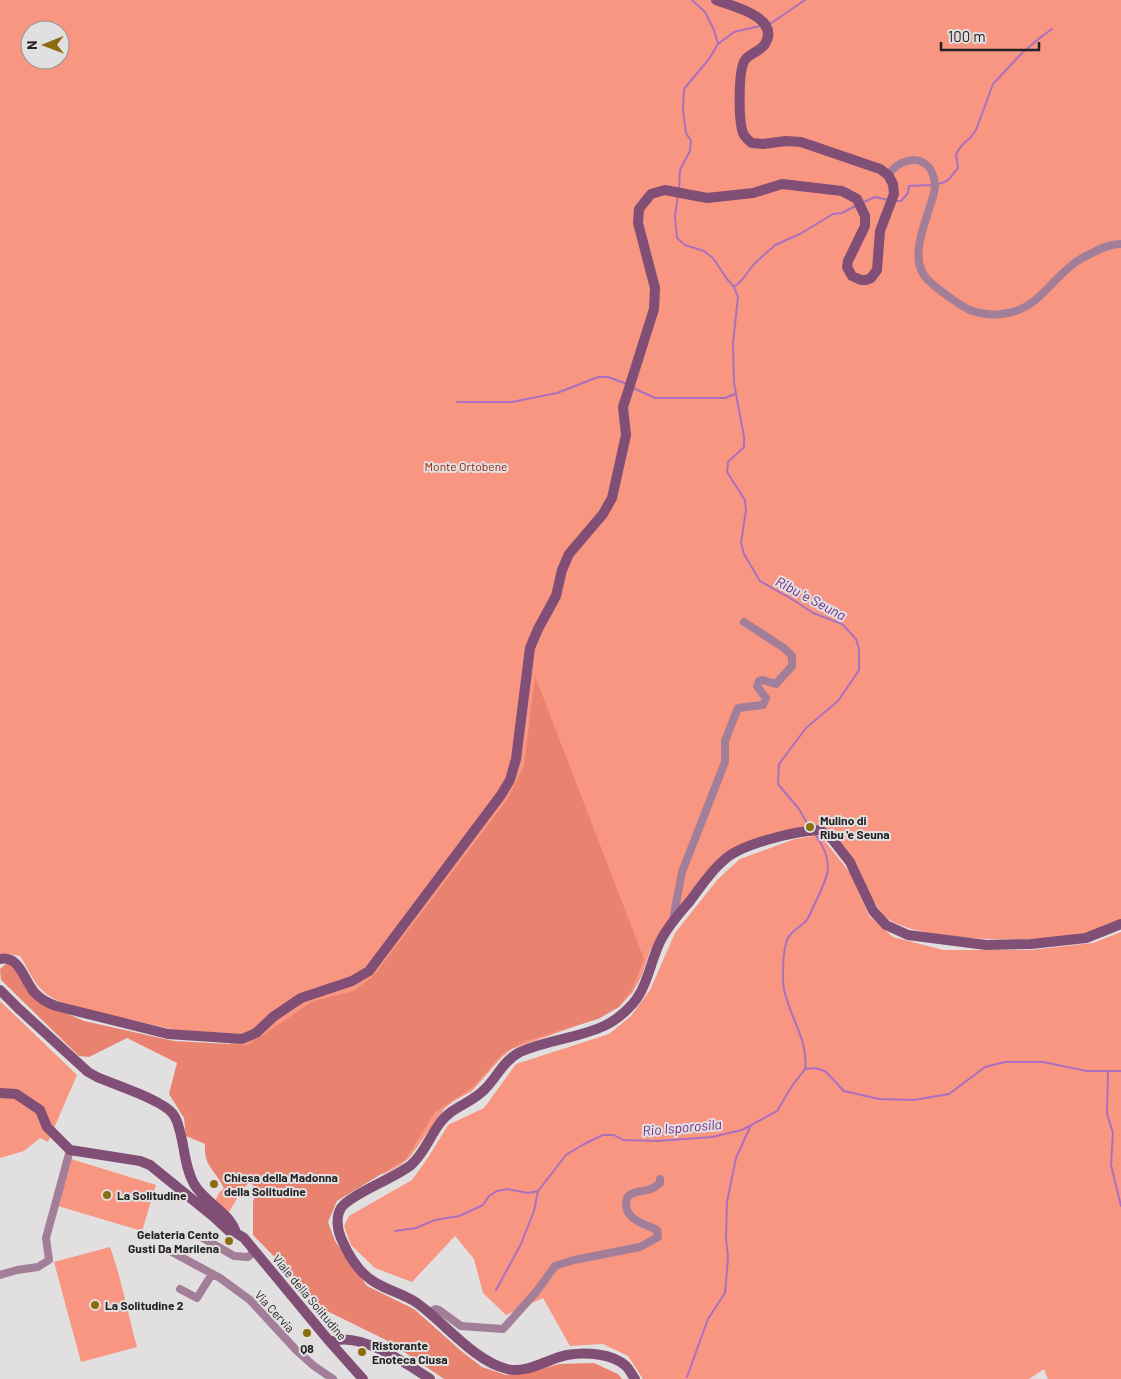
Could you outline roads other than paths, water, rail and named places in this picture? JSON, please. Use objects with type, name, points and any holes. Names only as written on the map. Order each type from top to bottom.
[{"type":"street","points":[[0,959],[7,958],[15,961],[36,994],[45,1002],[56,1006],[168,1034],[242,1039],[256,1033],[273,1017],[301,998],[352,981],[369,971],[501,795],[510,780],[516,759],[530,648],[556,596],[562,570],[570,554],[603,514],[612,498],[626,435],[624,407],[626,396],[634,378],[654,309],[655,288],[638,223],[639,209],[651,194],[664,190],[707,198],[754,193],[782,184],[842,191],[859,203],[865,216],[865,226],[847,266],[852,276],[861,280],[871,278],[877,270],[879,239],[883,223],[893,199],[893,184],[888,175],[880,169],[801,142],[786,141],[752,144],[744,135],[740,123],[741,68],[746,58],[759,51],[766,43],[768,32],[763,20],[752,13],[716,0]]},
{"type":"street","points":[[888,175],[900,162],[921,161],[927,166],[935,184],[920,241],[918,261],[929,281],[968,310],[981,314],[1001,314],[1023,309],[1036,300],[1076,261],[1106,246],[1121,244]]},
{"type":"street","points":[[673,922],[682,872],[724,762],[726,741],[732,720],[738,708],[763,705],[766,698],[757,686],[759,680],[776,684],[792,666],[792,656],[784,648],[744,622]]},
{"type":"street","points":[[635,1379],[627,1367],[616,1360],[603,1356],[568,1355],[526,1370],[511,1370],[498,1367],[481,1358],[415,1302],[370,1279],[352,1258],[339,1235],[338,1221],[341,1208],[357,1195],[402,1172],[418,1160],[441,1122],[452,1109],[471,1101],[486,1089],[500,1068],[519,1053],[604,1026],[623,1013],[639,996],[661,940],[673,922],[722,861],[733,853],[791,833],[820,830],[832,839],[850,862],[873,911],[886,925],[908,936],[986,945],[1030,944],[1086,938],[1121,924]]},
{"type":"street","points":[[0,990],[88,1072],[162,1105],[173,1114],[180,1128],[186,1165],[194,1184],[202,1196],[234,1224],[236,1233],[230,1232],[150,1165],[140,1161],[70,1150],[48,1127],[40,1110],[16,1094],[0,1093]]},
{"type":"street","points":[[0,1275],[38,1267],[49,1260],[46,1238],[70,1150]]},
{"type":"street","points":[[429,1312],[436,1309],[439,1310],[461,1326],[503,1329],[536,1292],[555,1266],[574,1260],[640,1247],[658,1236],[657,1230],[632,1218],[626,1208],[626,1202],[627,1197],[631,1194],[654,1188],[660,1184],[660,1179]]},
{"type":"street","name":"Viale della Solitudine","points":[[236,1233],[244,1238],[363,1379]]},
{"type":"street","points":[[203,1238],[234,1256],[248,1256],[255,1252]]},
{"type":"street","name":"Via Cervia","points":[[170,1251],[212,1274],[250,1300],[297,1351],[332,1379]]},
{"type":"street","points":[[180,1289],[197,1298],[212,1274]]},
{"type":"street","points":[[330,1342],[343,1338],[363,1344],[405,1362],[430,1379]]},
{"type":"waterway","name":"Ribu 'e Seuna","points":[[679,188],[680,170],[690,151],[691,141],[686,133],[683,110],[684,89],[709,59],[718,44],[714,30],[705,12],[692,0]]},
{"type":"waterway","points":[[770,24],[805,0]]},
{"type":"waterway","points":[[718,44],[734,32],[760,26]]},
{"type":"waterway","points":[[937,184],[947,180],[958,168],[956,154],[976,130],[993,84],[1022,53],[1052,29]]},
{"type":"waterway","points":[[895,201],[901,201],[908,193],[909,186],[932,185]]},
{"type":"waterway","name":"Ribu 'e Seuna","points":[[678,195],[675,216],[677,238],[685,245],[704,251],[713,258],[734,287],[738,297],[733,343],[734,383],[744,437],[744,447],[728,462],[727,472],[745,500],[746,510],[741,543],[744,554],[760,581],[813,613],[842,624],[856,639],[859,649],[859,670],[838,701],[806,728],[779,764],[778,784],[799,809],[810,828]]},
{"type":"waterway","points":[[864,202],[875,197],[888,200]]},
{"type":"waterway","points":[[734,287],[754,264],[775,245],[800,234],[833,214],[842,213],[857,205]]},
{"type":"waterway","points":[[457,402],[512,402],[557,393],[598,377],[608,377],[627,384]]},
{"type":"waterway","points":[[633,388],[655,398],[725,398],[735,394]]},
{"type":"waterway","name":"Ribu 'e Seuna","points":[[805,1069],[804,1048],[784,989],[783,966],[787,939],[807,919],[827,875],[828,867],[825,852],[815,834]]},
{"type":"waterway","name":"Rio Isporosila","points":[[496,1290],[521,1244],[534,1211],[538,1191],[566,1155],[603,1135],[614,1135],[623,1140],[657,1141],[712,1137],[742,1130],[777,1111],[805,1069],[815,1068],[825,1071],[844,1091],[879,1099],[914,1100],[949,1094],[985,1067],[1005,1062],[1043,1062],[1087,1071],[1121,1071]]},
{"type":"waterway","points":[[1108,1071],[1107,1114],[1113,1133],[1111,1165],[1121,1206]]},
{"type":"waterway","points":[[687,1377],[708,1319],[725,1293],[728,1258],[726,1238],[727,1202],[736,1158],[750,1127]]},
{"type":"waterway","points":[[395,1231],[416,1228],[435,1220],[459,1216],[483,1205],[489,1196],[497,1191],[507,1189],[528,1193],[538,1191]]},
{"type":"place","name":"Mulino di Ribu 'e Seuna","points":[[810,827]]},
{"type":"place","name":"Chiesa della Madonna della Solitudine","points":[[214,1184]]},
{"type":"place","name":"La Solitudine","points":[[107,1195]]},
{"type":"place","name":"Gelateria Cento Gusti Da Marilena","points":[[229,1241]]},
{"type":"place","name":"La Solitudine 2","points":[[95,1305]]},
{"type":"place","name":"Q8","points":[[307,1333]]},
{"type":"place","name":"Ristorante Enoteca Ciusa","points":[[362,1352]]},
{"type":"park label","name":"Monte Ortobene","points":[[466,466]]}]
